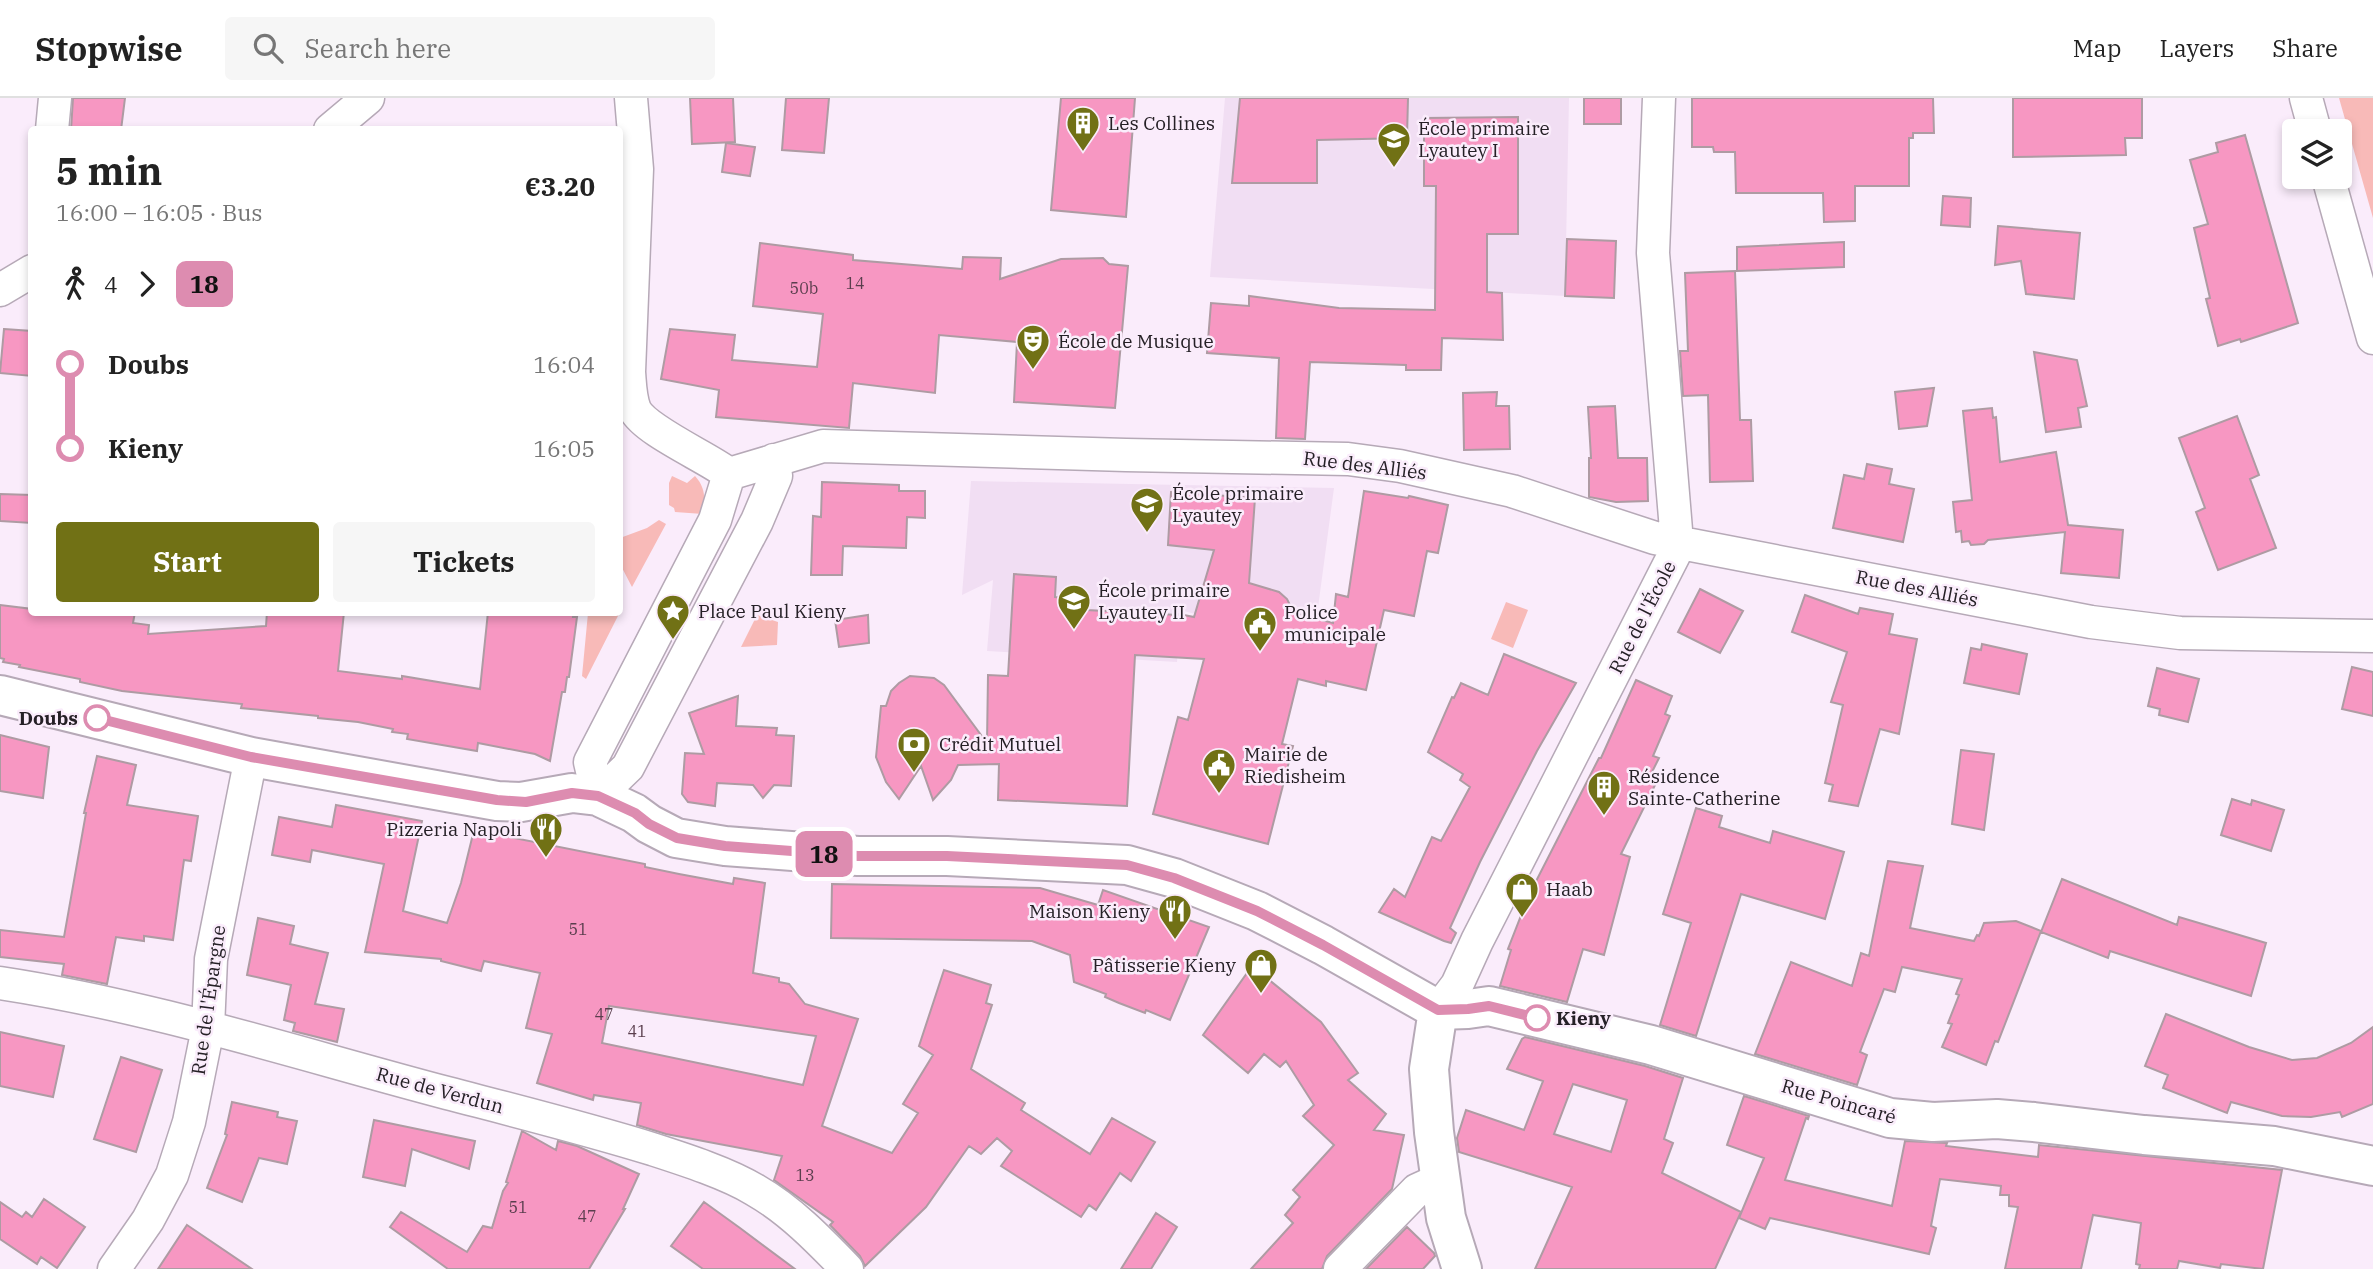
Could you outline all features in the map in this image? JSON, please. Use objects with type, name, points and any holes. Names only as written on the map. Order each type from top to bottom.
[{"type":"street","points":[[52,126],[55,98]]},
{"type":"street","points":[[335,126],[368,98]]},
{"type":"street","points":[[598,796],[590,762],[715,520],[729,474],[715,463],[650,426],[636,412],[631,396],[629,372],[637,169],[631,98]]},
{"type":"street","name":"Rue de l'École","points":[[1438,1010],[1457,985],[1675,553],[1677,542],[1653,253],[1659,98]]},
{"type":"street","points":[[2306,98],[2312,119]]},
{"type":"street","points":[[2331,189],[2373,338]]},
{"type":"street","points":[[0,290],[28,273]]},
{"type":"street","name":"Rue des Alliés","points":[[729,474],[823,446],[1099,455],[1348,458],[1412,468],[1512,491],[1655,538],[2091,622],[2180,634],[2373,636]]},
{"type":"street","points":[[598,796],[628,767],[757,521],[776,476],[774,460]]},
{"type":"street","points":[[0,695],[251,757],[497,800],[526,802],[572,793],[598,796],[635,813],[649,824],[677,838],[725,846],[858,856],[947,856],[1127,865],[1174,878],[1257,911],[1438,1010],[1429,1069],[1439,1180],[1462,1269]]},
{"type":"street","name":"Rue de l'Épargne","points":[[114,1269],[148,1220],[172,1175],[189,1122],[208,1028],[211,959],[251,757]]},
{"type":"street","name":"Rue de Verdun","points":[[0,983],[105,1003],[208,1028],[590,1130],[686,1160],[755,1190],[808,1229],[847,1269]]},
{"type":"street","name":"Rue Poincaré","points":[[1438,1010],[1489,1006],[1651,1045],[1890,1118],[1933,1122],[1997,1119],[2034,1122],[2274,1146],[2373,1166]]},
{"type":"street","points":[[1340,1269],[1417,1190],[1439,1180]]},
{"type":"shaded area","name":"École primaire Lyautey I","points":[[1225,98],[1569,98],[1565,296],[1210,277]]},
{"type":"shaded area","points":[[2339,98],[2373,98],[2373,218],[2352,144],[2352,119],[2345,119]]},
{"type":"shaded area","points":[[672,476],[687,483],[695,476],[704,494],[703,514],[675,512],[669,505],[669,483]]},
{"type":"shaded area","name":"École primaire Lyautey","points":[[971,481],[1334,488],[1313,645],[1180,610],[1177,662],[987,651],[993,580],[962,595]]},
{"type":"shaded area","points":[[659,520],[666,524],[632,587],[623,570],[623,537],[647,528]]},
{"type":"shaded area","points":[[1506,602],[1528,610],[1513,648],[1491,639]]},
{"type":"shaded area","points":[[757,615],[778,622],[777,645],[741,647]]},
{"type":"shaded area","points":[[588,616],[618,616],[586,679],[582,676]]},
{"type":"building","points":[[73,98],[125,98],[122,126],[71,126]]},
{"type":"building","points":[[690,98],[733,98],[735,142],[692,144]]},
{"type":"building","points":[[786,98],[829,98],[824,153],[782,150]]},
{"type":"building","name":"Les Collines","points":[[1061,98],[1135,98],[1126,217],[1051,210]]},
{"type":"building","points":[[1240,98],[1408,98],[1407,138],[1317,140],[1317,183],[1232,183]]},
{"type":"building","points":[[1584,98],[1621,98],[1621,124],[1584,124]]},
{"type":"building","points":[[1692,98],[1933,98],[1934,133],[1913,133],[1913,138],[1909,138],[1909,186],[1855,186],[1855,221],[1824,222],[1823,193],[1736,193],[1735,152],[1714,152],[1713,147],[1692,147]]},
{"type":"building","points":[[2013,98],[2142,98],[2142,138],[2125,138],[2126,155],[2013,157]]},
{"type":"building","points":[[1518,117],[1518,234],[1487,234],[1487,292],[1502,293],[1503,340],[1442,338],[1441,370],[1406,370],[1406,365],[1310,362],[1305,439],[1276,438],[1279,358],[1207,353],[1211,303],[1249,306],[1249,296],[1339,308],[1435,310],[1436,186],[1424,186],[1424,118]]},
{"type":"building","points":[[2245,135],[2298,323],[2241,342],[2240,339],[2218,346],[2206,299],[2210,298],[2194,228],[2208,224],[2190,160],[2218,152],[2216,143]]},
{"type":"building","points":[[726,143],[755,147],[750,176],[722,172]]},
{"type":"building","points":[[1943,196],[1971,198],[1970,227],[1941,225]]},
{"type":"building","points":[[1998,226],[2080,233],[2074,299],[2026,294],[2021,261],[1995,265]]},
{"type":"building","points":[[1567,239],[1616,241],[1614,298],[1565,296]]},
{"type":"building","points":[[1844,242],[1844,267],[1737,271],[1737,247]]},
{"type":"building","points":[[760,243],[853,255],[853,260],[962,269],[963,257],[1001,258],[1000,279],[1061,259],[1103,258],[1109,264],[1128,266],[1115,408],[1014,402],[1017,342],[939,335],[935,393],[853,383],[849,428],[716,417],[719,390],[661,379],[670,329],[735,335],[732,360],[817,367],[823,314],[753,306]]},
{"type":"building","points":[[1735,271],[1740,420],[1751,420],[1753,481],[1710,482],[1708,395],[1683,396],[1680,351],[1688,351],[1685,273]]},
{"type":"building","points":[[4,329],[28,331],[28,376],[0,373]]},
{"type":"building","points":[[2034,352],[2077,360],[2087,406],[2078,408],[2081,427],[2046,432]]},
{"type":"building","points":[[1934,388],[1927,426],[1899,429],[1895,392]]},
{"type":"building","points":[[1497,392],[1496,406],[1509,406],[1510,449],[1464,450],[1463,393]]},
{"type":"building","points":[[1615,406],[1618,458],[1647,458],[1648,501],[1616,502],[1589,497],[1591,458],[1588,407]]},
{"type":"building","points":[[1992,408],[1993,418],[1996,417],[2000,462],[2056,452],[2068,525],[2123,530],[2119,578],[2061,573],[2065,532],[1988,540],[1984,544],[1971,545],[1969,541],[1962,542],[1961,531],[1956,532],[1953,502],[1972,500],[1963,411]]},
{"type":"building","points":[[2237,416],[2259,475],[2250,479],[2276,548],[2218,570],[2196,512],[2205,508],[2179,438]]},
{"type":"building","points":[[1867,464],[1892,469],[1889,484],[1914,489],[1903,542],[1833,528],[1844,475],[1864,479]]},
{"type":"building","points":[[822,482],[899,485],[899,491],[925,491],[925,518],[907,517],[906,548],[843,546],[842,575],[811,575],[813,516],[821,517]]},
{"type":"building","points":[[1364,491],[1409,496],[1448,505],[1438,553],[1427,551],[1414,616],[1384,610],[1366,690],[1326,681],[1326,686],[1298,679],[1282,744],[1293,746],[1268,844],[1153,814],[1178,717],[1188,720],[1204,659],[1135,655],[1127,806],[998,800],[999,764],[958,765],[951,780],[933,800],[921,766],[899,799],[886,782],[876,757],[881,706],[886,706],[891,691],[910,676],[934,678],[944,685],[987,743],[988,675],[1008,676],[1014,574],[1056,577],[1055,597],[1088,599],[1087,610],[1194,617],[1214,550],[1168,545],[1171,492],[1255,498],[1249,583],[1279,592],[1287,599],[1294,613],[1333,623],[1336,594],[1348,597]]},
{"type":"building","points":[[0,494],[28,495],[28,523],[0,521]]},
{"type":"building","points":[[1700,589],[1743,611],[1720,653],[1678,632]]},
{"type":"building","points":[[1805,595],[1858,614],[1860,608],[1893,614],[1889,634],[1917,639],[1899,734],[1880,729],[1858,806],[1829,801],[1833,785],[1825,783],[1843,705],[1831,702],[1847,652],[1792,632]]},
{"type":"building","points":[[0,605],[28,608],[28,616],[134,616],[133,623],[149,625],[148,634],[266,626],[267,616],[344,616],[338,671],[402,679],[402,676],[480,689],[488,616],[577,617],[569,677],[565,692],[562,692],[550,761],[535,754],[478,743],[477,751],[407,739],[408,734],[358,722],[241,708],[242,704],[122,691],[80,682],[80,679],[19,667],[20,665],[3,662],[4,659],[0,658]]},
{"type":"building","points":[[868,615],[869,643],[839,647],[835,620]]},
{"type":"building","points":[[1982,644],[2027,654],[2019,694],[1964,683],[1971,648],[1981,650]]},
{"type":"building","points":[[1504,654],[1576,683],[1537,751],[1480,862],[1450,928],[1456,933],[1451,943],[1379,912],[1394,889],[1405,897],[1432,837],[1441,841],[1470,787],[1460,780],[1463,774],[1428,752],[1452,697],[1454,698],[1461,683],[1488,695]]},
{"type":"building","points":[[2352,667],[2373,672],[2373,716],[2342,709]]},
{"type":"building","points":[[2157,668],[2199,679],[2188,722],[2159,715],[2160,709],[2148,706]]},
{"type":"building","points":[[1636,680],[1672,696],[1665,714],[1670,716],[1653,756],[1659,758],[1648,780],[1656,783],[1621,854],[1630,857],[1604,955],[1583,949],[1567,1002],[1500,986],[1511,950],[1508,949],[1529,895],[1601,758]]},
{"type":"building","points":[[738,696],[736,726],[777,728],[776,735],[794,736],[791,786],[774,785],[763,798],[753,785],[717,783],[715,806],[688,802],[682,794],[685,753],[704,754],[689,713]]},
{"type":"building","points":[[0,735],[49,747],[43,798],[0,791]]},
{"type":"building","points":[[1961,750],[1994,754],[1984,830],[1952,824]]},
{"type":"building","points":[[97,756],[136,765],[127,805],[198,816],[191,861],[184,860],[173,940],[144,936],[144,941],[116,937],[107,984],[62,975],[64,964],[0,957],[0,930],[64,937],[84,813]]},
{"type":"building","points":[[2232,799],[2251,805],[2252,800],[2284,810],[2271,851],[2221,835]]},
{"type":"building","points":[[336,805],[422,821],[403,911],[447,923],[461,883],[474,830],[733,884],[734,878],[765,883],[753,973],[779,978],[779,982],[789,984],[805,1004],[858,1019],[822,1126],[892,1153],[918,1113],[903,1104],[933,1055],[919,1046],[944,970],[991,985],[986,1003],[992,1005],[971,1069],[1025,1103],[1021,1110],[1090,1154],[1112,1118],[1155,1142],[1131,1181],[1120,1173],[1096,1210],[1089,1205],[1081,1217],[1001,1166],[1012,1151],[997,1138],[981,1154],[969,1146],[926,1207],[865,1266],[860,1256],[830,1225],[833,1222],[774,1180],[782,1156],[666,1134],[637,1125],[641,1103],[594,1095],[593,1100],[537,1083],[552,1034],[526,1028],[540,973],[484,961],[481,971],[441,959],[365,952],[384,864],[312,850],[310,862],[272,855],[279,817],[332,827]],"holes":[[[609,1006],[816,1036],[803,1085],[602,1043]]]},
{"type":"building","points":[[1696,808],[1722,816],[1719,827],[1770,843],[1773,831],[1844,852],[1825,919],[1741,894],[1696,1036],[1660,1025],[1691,923],[1663,914]]},
{"type":"building","points":[[1888,861],[1923,866],[1910,928],[1974,941],[1984,923],[2016,921],[2041,931],[1998,1042],[1995,1041],[1986,1065],[1942,1047],[1952,1024],[1948,1023],[1962,979],[1902,967],[1895,992],[1884,989],[1860,1052],[1867,1055],[1857,1085],[1755,1054],[1791,962],[1852,986],[1861,953],[1869,956]]},
{"type":"building","points":[[2062,879],[2177,925],[2179,917],[2266,943],[2251,996],[2110,951],[2108,958],[2041,932]]},
{"type":"building","points":[[832,884],[1040,888],[1098,905],[1103,890],[1209,927],[1170,1020],[1119,1003],[1105,997],[1106,994],[1074,982],[1070,955],[1032,941],[831,938]]},
{"type":"building","points":[[258,918],[294,926],[290,944],[328,953],[315,1004],[344,1009],[337,1042],[293,1031],[295,1023],[284,1020],[291,985],[247,975]]},
{"type":"building","points":[[1252,966],[1321,1022],[1358,1073],[1348,1080],[1386,1114],[1374,1130],[1404,1135],[1392,1189],[1327,1256],[1322,1269],[1251,1269],[1293,1223],[1285,1215],[1300,1197],[1293,1190],[1334,1145],[1303,1116],[1314,1105],[1286,1061],[1280,1067],[1264,1054],[1248,1073],[1203,1035]]},
{"type":"building","points":[[2166,1014],[2249,1047],[2292,1060],[2317,1058],[2351,1043],[2373,1027],[2373,1104],[2342,1117],[2340,1112],[2311,1117],[2282,1116],[2231,1102],[2227,1113],[2163,1088],[2168,1075],[2145,1066]]},
{"type":"building","points":[[0,1032],[64,1046],[53,1097],[0,1086]]},
{"type":"building","points":[[1525,1037],[1645,1066],[1683,1078],[1664,1139],[1673,1143],[1662,1173],[1741,1212],[1715,1269],[1535,1269],[1572,1187],[1459,1152],[1457,1138],[1466,1110],[1524,1130],[1543,1081],[1507,1069]],"holes":[[[1573,1084],[1627,1100],[1611,1152],[1554,1134]]]},
{"type":"building","points":[[121,1057],[162,1070],[136,1152],[94,1139]]},
{"type":"building","points":[[1744,1096],[1809,1116],[1806,1118],[1785,1180],[1892,1206],[1905,1141],[1947,1143],[1946,1146],[2038,1157],[2039,1145],[2282,1170],[2263,1269],[2221,1264],[2220,1268],[2179,1261],[2177,1269],[2139,1269],[2140,1265],[2136,1264],[2141,1223],[2093,1215],[2081,1269],[2005,1269],[2018,1207],[2009,1206],[2009,1195],[2000,1195],[2001,1186],[1940,1179],[1931,1226],[1936,1228],[1929,1254],[1770,1218],[1765,1229],[1739,1218],[1764,1158],[1727,1145]]},
{"type":"building","points":[[232,1102],[278,1112],[277,1117],[297,1121],[287,1164],[259,1158],[242,1202],[207,1188],[227,1135],[225,1134]]},
{"type":"building","points":[[374,1120],[475,1141],[469,1169],[412,1149],[405,1186],[363,1177]]},
{"type":"building","points":[[522,1131],[556,1150],[558,1141],[577,1146],[639,1174],[625,1209],[589,1269],[448,1269],[390,1227],[401,1212],[467,1252],[483,1226],[492,1228]]},
{"type":"building","points":[[44,1199],[85,1227],[57,1268],[41,1257],[37,1264],[0,1239],[0,1202],[22,1217],[26,1212],[32,1217]]},
{"type":"building","points":[[704,1202],[795,1269],[703,1269],[671,1246]]},
{"type":"building","points":[[1156,1213],[1177,1227],[1151,1269],[1121,1269]]},
{"type":"building","points":[[187,1225],[252,1269],[158,1269]]},
{"type":"building","points":[[1407,1227],[1434,1253],[1435,1256],[1423,1269],[1366,1269]]},
{"type":"bus line","name":"18","points":[[97,718],[251,757],[497,800],[526,802],[572,793],[598,796],[635,813],[664,833],[677,838],[725,846],[858,856],[947,856],[1127,865],[1174,878],[1257,911],[1438,1010],[1489,1006],[1537,1018]]},
{"type":"place","name":"Les Collines","points":[[1083,153]]},
{"type":"place","name":"École primaire Lyautey I","points":[[1394,169]]},
{"type":"place","name":"École de Musique","points":[[1033,371]]},
{"type":"place","name":"École primaire Lyautey","points":[[1147,534]]},
{"type":"place","name":"École primaire Lyautey II","points":[[1074,631]]},
{"type":"place","name":"Place Paul Kieny","points":[[673,641]]},
{"type":"place","name":"Police municipale","points":[[1260,653]]},
{"type":"place","name":"Doubs","points":[[97,718]]},
{"type":"place","name":"Crédit Mutuel","points":[[914,774]]},
{"type":"place","name":"Mairie de Riedisheim","points":[[1219,795]]},
{"type":"place","name":"Résidence Sainte-Catherine","points":[[1604,817]]},
{"type":"place","name":"Pizzeria Napoli","points":[[546,859]]},
{"type":"place","name":"Haab","points":[[1522,919]]},
{"type":"place","name":"Maison Kieny","points":[[1175,941]]},
{"type":"place","name":"Pâtisserie Kieny","points":[[1261,995]]},
{"type":"place","name":"Kieny","points":[[1537,1018]]}]
